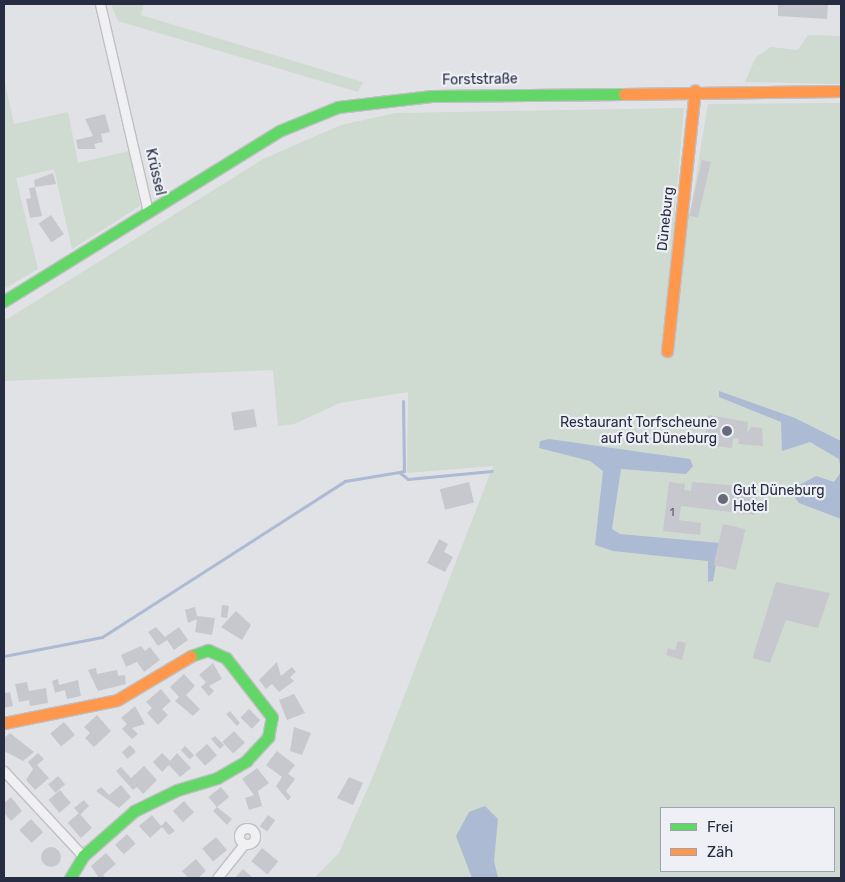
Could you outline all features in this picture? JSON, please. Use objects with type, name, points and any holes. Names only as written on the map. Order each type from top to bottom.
[{"type":"street","name":"Krüssel","points":[[4,301],[148,212],[100,4]]},
{"type":"street","name":"Forststraße","points":[[148,212],[279,131],[338,107],[431,96],[695,90],[841,91]]},
{"type":"street","name":"Düneburg","points":[[667,352],[695,90]]},
{"type":"street","points":[[4,723],[117,700],[208,650],[226,658],[272,717],[268,736],[246,761],[217,778],[177,790],[134,811],[83,856],[70,878]]},
{"type":"street","points":[[4,772],[83,856]]},
{"type":"street","points":[[217,878],[244,844]]},
{"type":"shaded area","points":[[111,4],[144,4],[141,15],[363,82],[358,92],[118,21]]},
{"type":"shaded area","points":[[808,35],[841,36],[841,84],[745,82],[756,57],[771,47],[798,50]]},
{"type":"shaded area","points":[[4,79],[14,124],[68,112],[78,163],[129,151],[140,206],[72,249],[54,169],[16,178],[38,269],[4,289]]},
{"type":"shaded area","points":[[841,103],[841,878],[314,878],[339,853],[374,774],[493,466],[407,473],[408,392],[340,403],[294,424],[278,426],[273,370],[4,381],[4,321],[263,159],[341,125],[396,113],[684,108],[675,211],[690,214],[708,104]]},
{"type":"water","points":[[719,391],[795,418],[841,441],[841,472],[839,459],[810,442],[782,451],[781,422],[719,397]]},
{"type":"water","points":[[549,439],[690,459],[693,466],[686,474],[621,469],[612,529],[620,534],[720,543],[713,581],[708,582],[708,561],[613,551],[595,545],[603,471],[590,461],[539,448],[540,441]]},
{"type":"water","points":[[841,472],[841,519],[799,503],[790,490],[816,476],[834,482]]},
{"type":"water","points":[[485,806],[498,819],[494,861],[498,878],[472,878],[456,836],[469,812]]},
{"type":"building","points":[[778,4],[828,4],[827,19],[778,16]]},
{"type":"building","points":[[105,114],[110,132],[101,134],[103,142],[94,144],[96,149],[78,149],[76,140],[93,136],[85,119]]},
{"type":"building","points":[[702,160],[711,162],[698,218],[689,216]]},
{"type":"building","points":[[53,173],[56,184],[35,187],[34,180]]},
{"type":"building","points":[[35,187],[42,216],[30,218],[26,199],[31,198],[29,188]]},
{"type":"building","points":[[51,215],[64,234],[51,242],[39,223]]},
{"type":"building","points":[[254,409],[257,427],[234,430],[231,413]]},
{"type":"building","name":"Restaurant Torfscheune auf Gut Düneburg","points":[[708,415],[748,422],[747,433],[751,427],[762,428],[763,446],[738,444],[739,439],[733,438],[732,448],[704,445]]},
{"type":"building","points":[[469,482],[474,502],[445,510],[440,489]]},
{"type":"building","points":[[669,482],[685,484],[684,490],[691,491],[692,482],[742,486],[741,490],[758,493],[755,515],[681,506],[679,520],[701,523],[700,535],[663,531]]},
{"type":"building","points":[[723,524],[745,529],[736,570],[714,565]]},
{"type":"building","points":[[439,539],[448,544],[444,552],[453,557],[445,572],[427,563]]},
{"type":"building","points":[[776,582],[830,593],[818,628],[786,620],[770,663],[753,658]]},
{"type":"building","points":[[222,605],[229,606],[227,618],[221,617]]},
{"type":"building","points":[[195,607],[197,616],[215,618],[212,635],[195,632],[197,619],[188,623],[185,610]]},
{"type":"building","points":[[236,611],[251,625],[242,640],[221,627]]},
{"type":"building","points":[[156,627],[165,637],[179,627],[188,640],[174,650],[167,640],[158,646],[148,632]]},
{"type":"building","points":[[678,641],[686,643],[682,660],[666,655],[668,648],[675,650]]},
{"type":"building","points":[[141,646],[145,651],[150,647],[160,660],[144,672],[137,662],[126,667],[121,655]]},
{"type":"building","points":[[277,662],[281,676],[292,667],[296,672],[290,677],[294,681],[279,692],[272,684],[266,689],[259,680]]},
{"type":"building","points":[[213,663],[222,679],[209,686],[214,691],[209,696],[201,687],[206,682],[199,675]]},
{"type":"building","points":[[96,668],[97,674],[117,670],[118,676],[125,675],[126,684],[98,691],[88,670]]},
{"type":"building","points":[[184,674],[195,686],[186,695],[200,709],[193,716],[175,701],[179,697],[170,687]]},
{"type":"building","points":[[58,679],[59,685],[78,680],[81,696],[67,699],[65,690],[55,693],[52,681]]},
{"type":"building","points":[[27,682],[29,691],[46,688],[48,703],[30,706],[29,700],[19,702],[15,684]]},
{"type":"building","points":[[161,689],[171,701],[162,709],[168,715],[158,725],[147,713],[152,708],[146,702]]},
{"type":"building","points":[[10,692],[13,706],[4,708],[4,693]]},
{"type":"building","points":[[294,694],[305,713],[287,720],[279,700]]},
{"type":"building","points":[[135,706],[145,724],[132,728],[138,734],[132,739],[122,729],[127,724],[121,718]]},
{"type":"building","points":[[249,709],[260,720],[252,729],[241,717]]},
{"type":"building","points":[[230,711],[240,723],[237,726],[226,714]]},
{"type":"building","points":[[97,715],[111,731],[94,747],[85,738],[90,733],[84,727]]},
{"type":"building","points":[[64,722],[75,735],[61,747],[50,734]]},
{"type":"building","points":[[294,727],[311,733],[302,755],[290,751]]},
{"type":"building","points":[[234,731],[245,743],[233,754],[222,742]]},
{"type":"building","points":[[10,733],[34,752],[23,761],[4,751],[4,738]]},
{"type":"building","points":[[215,736],[224,745],[220,749],[211,739]]},
{"type":"building","points":[[207,744],[217,755],[205,766],[195,755]]},
{"type":"building","points":[[130,745],[136,752],[128,759],[122,752]]},
{"type":"building","points":[[185,746],[194,755],[190,759],[181,750]]},
{"type":"building","points":[[277,751],[295,765],[288,774],[295,779],[286,791],[291,797],[288,801],[276,786],[282,777],[266,765]]},
{"type":"building","points":[[38,753],[44,759],[37,765],[49,778],[35,790],[26,780],[33,769],[28,762]]},
{"type":"building","points":[[162,753],[170,761],[177,753],[191,768],[180,777],[169,765],[162,772],[153,762]]},
{"type":"building","points":[[144,766],[157,780],[143,794],[137,787],[133,790],[116,771],[121,767],[131,778]]},
{"type":"building","points":[[257,768],[269,783],[258,791],[262,806],[249,810],[245,798],[254,795],[242,779]]},
{"type":"building","points":[[58,776],[65,784],[55,793],[48,785]]},
{"type":"building","points":[[349,777],[363,783],[353,805],[337,798]]},
{"type":"building","points":[[121,785],[131,797],[119,808],[96,791],[101,787],[109,795]]},
{"type":"building","points":[[221,787],[229,797],[217,807],[209,797]]},
{"type":"building","points":[[60,790],[71,803],[59,813],[49,800]]},
{"type":"building","points":[[11,797],[22,811],[11,821],[4,813],[4,803]]},
{"type":"building","points":[[84,800],[89,806],[80,815],[74,808]]},
{"type":"building","points":[[184,801],[194,812],[183,822],[173,811]]},
{"type":"building","points":[[217,807],[232,819],[227,825],[213,811]]},
{"type":"building","points":[[79,813],[92,828],[81,838],[68,823]]},
{"type":"building","points":[[152,815],[161,826],[166,821],[175,831],[169,835],[162,827],[150,838],[139,826]]},
{"type":"building","points":[[268,815],[275,820],[267,832],[260,826]]},
{"type":"building","points":[[31,819],[43,832],[32,843],[19,830]]},
{"type":"building","points":[[127,834],[136,844],[124,854],[115,845]]},
{"type":"building","points":[[216,837],[227,850],[213,862],[202,849]]},
{"type":"building","points":[[47,847],[55,847],[61,853],[61,861],[55,867],[47,867],[41,861],[41,853]]},
{"type":"building","points":[[262,848],[278,861],[268,874],[251,861]]},
{"type":"building","points":[[106,853],[116,864],[103,875],[106,878],[99,878],[91,866]]},
{"type":"building","points":[[196,859],[206,871],[198,878],[188,878],[182,871]]},
{"type":"building","points":[[243,869],[253,878],[235,878]]},
{"type":"waterway","points":[[399,472],[404,471],[403,401]]},
{"type":"waterway","points":[[4,656],[102,637],[345,481],[399,472],[408,479],[492,471]]},
{"type":"traffic: fast","points":[[4,301],[279,131],[338,107],[431,96],[624,94]]},
{"type":"traffic: fast","points":[[70,878],[83,856],[134,811],[177,790],[217,778],[246,761],[268,737],[272,717],[226,658],[208,650],[191,656]]},
{"type":"traffic: slow","points":[[667,351],[695,90]]},
{"type":"traffic: slow","points":[[624,94],[841,91]]},
{"type":"traffic: slow","points":[[4,723],[117,700],[191,656]]},
{"type":"place","name":"Restaurant Torfscheune auf Gut Düneburg","points":[[727,431]]},
{"type":"place","name":"Gut Düneburg Hotel","points":[[723,499]]}]
